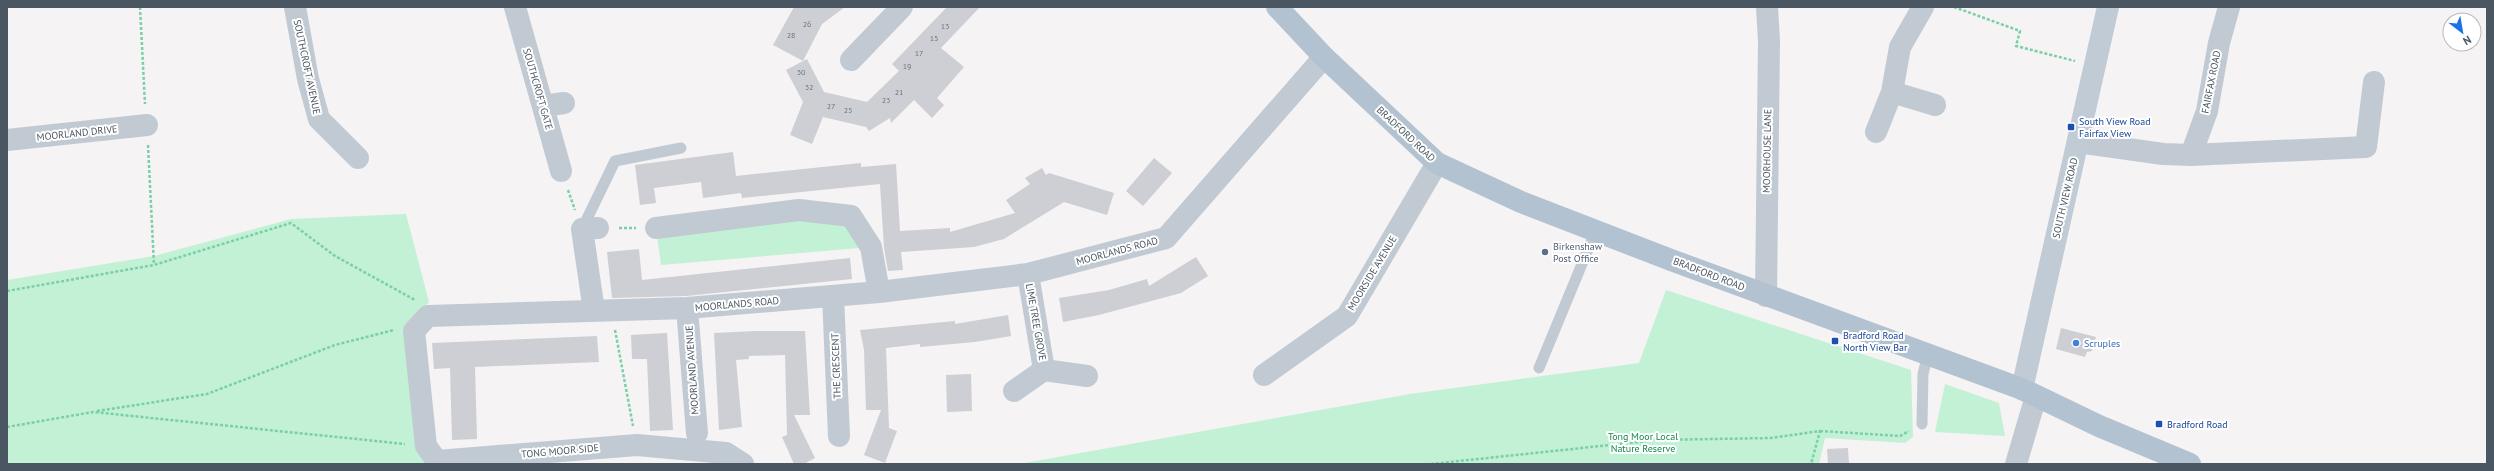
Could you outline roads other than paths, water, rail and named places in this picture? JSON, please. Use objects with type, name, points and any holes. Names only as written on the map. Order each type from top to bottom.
[{"type":"main road","name":"BRADFORD ROAD","points":[[1277,7],[1324,57],[1437,163],[1521,202],[1766,296],[2029,392],[2099,426],[2190,464]]},
{"type":"street","name":"SOUTHCROFT AVENUE","points":[[295,7],[308,79],[318,119],[360,158]]},
{"type":"street","name":"SOUTHCROFT GATE","points":[[515,7],[554,104],[561,171]]},
{"type":"street","points":[[851,60],[902,7]]},
{"type":"street","name":"MOORHOUSE LANE","points":[[1766,296],[1769,41],[1767,7]]},
{"type":"street","points":[[1876,132],[1892,92],[1900,47],[1923,7]]},
{"type":"street","name":"SOUTH VIEW ROAD","points":[[2029,392],[2078,142],[2108,7]]},
{"type":"street","name":"FAIRFAX ROAD","points":[[2191,156],[2207,111],[2219,43],[2229,7]]},
{"type":"street","name":"MOORLANDS ROAD","points":[[426,446],[421,323],[687,308],[879,292],[1028,274],[1166,238],[1324,57]]},
{"type":"street","points":[[2078,142],[2163,154],[2191,156],[2366,147],[2374,82]]},
{"type":"street","points":[[1892,92],[1934,104]]},
{"type":"street","name":"MOORLAND DRIVE","points":[[7,140],[147,125]]},
{"type":"street","name":"MOORSIDE AVENUE","points":[[1264,375],[1347,316],[1437,163]]},
{"type":"street","points":[[656,228],[799,210],[851,216],[871,248],[879,292]]},
{"type":"street","points":[[590,228],[603,312]]},
{"type":"street","name":"LIME TREE GROVE","points":[[1028,274],[1044,370]]},
{"type":"street","name":"THE CRESCENT","points":[[833,296],[839,436]]},
{"type":"street","name":"MOORLAND AVENUE","points":[[687,308],[697,433]]},
{"type":"street","name":"LIME TREE GROVE","points":[[1014,392],[1044,370],[1087,376]]},
{"type":"street","points":[[2016,464],[2029,392]]},
{"type":"street","name":"TONG MOOR SIDE","points":[[426,446],[437,461],[636,445],[726,453],[743,464]]},
{"type":"lane","points":[[590,228],[615,160],[681,148]]},
{"type":"lane","points":[[1539,368],[1596,230]]},
{"type":"lane","points":[[1922,424],[1923,374],[1928,354]]},
{"type":"place","name":"South View Road Fairfax View","points":[[2071,127]]},
{"type":"place","name":"Birkenshaw Post Office","points":[[1545,252]]},
{"type":"place","name":"Bradford Road North View Bar","points":[[1835,341]]},
{"type":"place","name":"Scruples","points":[[2076,343]]},
{"type":"place","name":"Bradford Road","points":[[2159,424]]},
{"type":"park label","name":"Tong Moor Local Nature Reserve","points":[[1643,442]]}]
